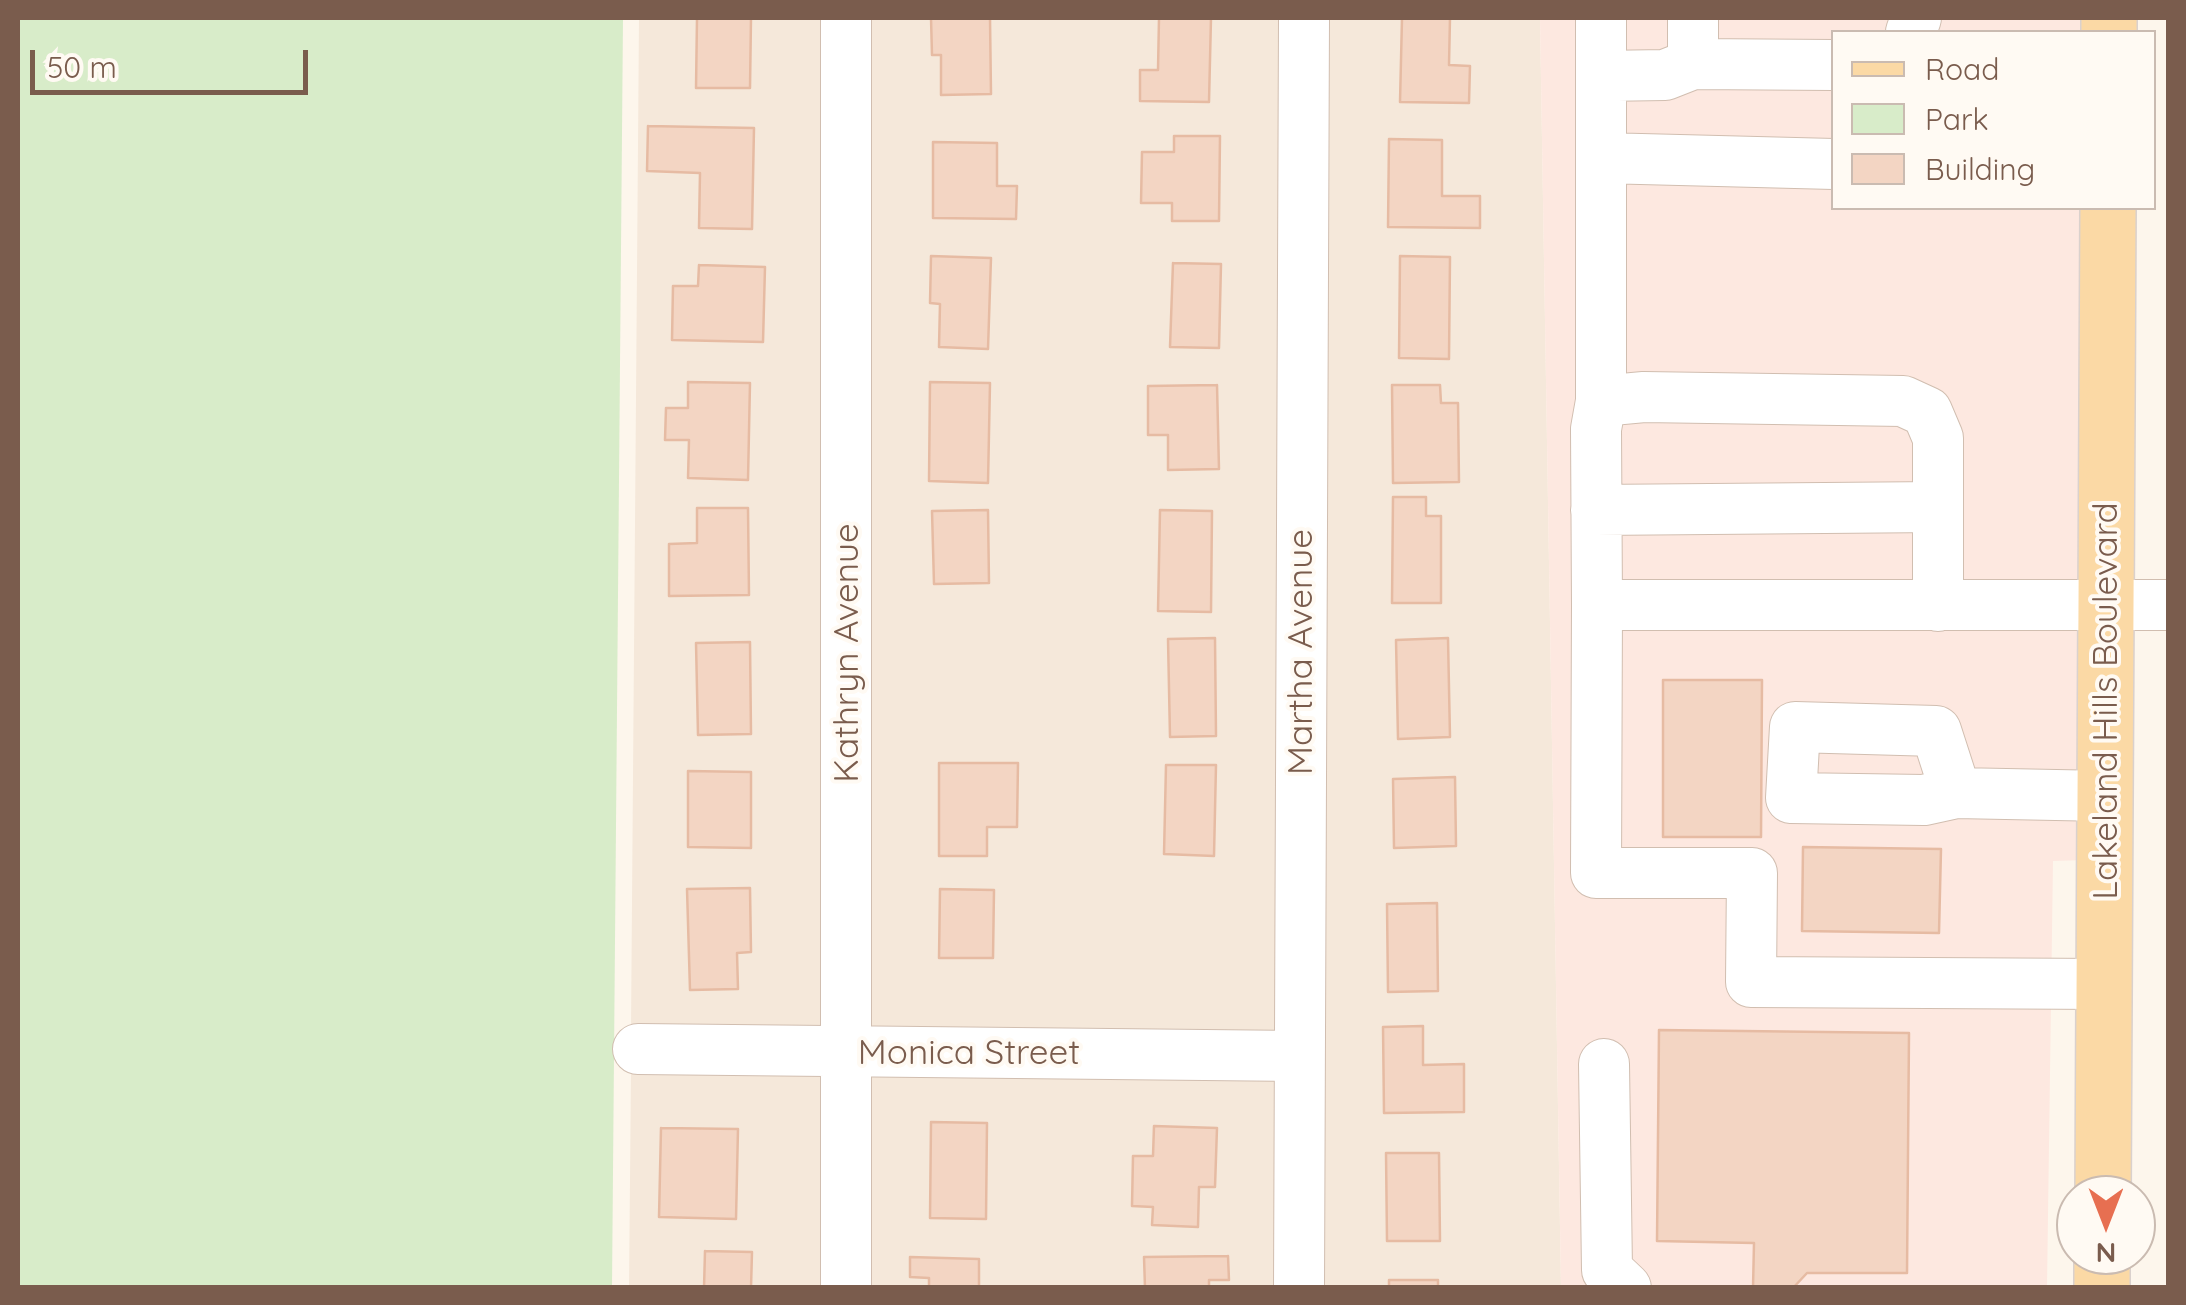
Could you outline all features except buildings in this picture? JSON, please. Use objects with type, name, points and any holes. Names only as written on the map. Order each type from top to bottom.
[{"type":"main road","name":"Lakeland Hills Boulevard","points":[[2103,1175],[2108,210]]},
{"type":"street","name":"Kathryn Avenue","points":[[846,18],[846,1288]]},
{"type":"street","name":"Martha Avenue","points":[[1298,1288],[1304,18]]},
{"type":"street","points":[[1601,18],[1596,874],[1752,873],[1750,982],[2104,984]]},
{"type":"street","points":[[1601,76],[1666,75],[1693,41],[1831,64]]},
{"type":"street","points":[[1602,158],[1831,164]]},
{"type":"street","points":[[1600,401],[1644,397],[1903,401],[1927,412],[1938,438],[1938,606]]},
{"type":"street","points":[[1596,510],[1938,507]]},
{"type":"street","points":[[1597,604],[2168,605]]},
{"type":"street","points":[[1956,793],[2106,796]]},
{"type":"street","name":"Monica Street","points":[[638,1050],[1299,1056]]},
{"type":"street","points":[[1604,1064],[1606,1270],[1626,1288]]},
{"type":"shaded area","points":[[639,18],[827,18],[829,1031],[631,1028]]},
{"type":"shaded area","points":[[865,18],[1285,18],[1280,1035],[867,1031]]},
{"type":"shaded area","points":[[1323,18],[1540,18],[1561,1287],[1318,1287]]},
{"type":"shaded area","points":[[1540,18],[2090,18],[2090,30],[1831,30],[1831,210],[2089,210],[2086,860],[2053,861],[2047,1287],[1561,1287]]},
{"type":"shaded area","points":[[631,1071],[829,1074],[827,1287],[629,1288]]},
{"type":"shaded area","points":[[867,1074],[1280,1078],[1280,1287],[865,1288]]},
{"type":"green space","points":[[18,18],[623,18],[612,1287],[18,1287]]}]
